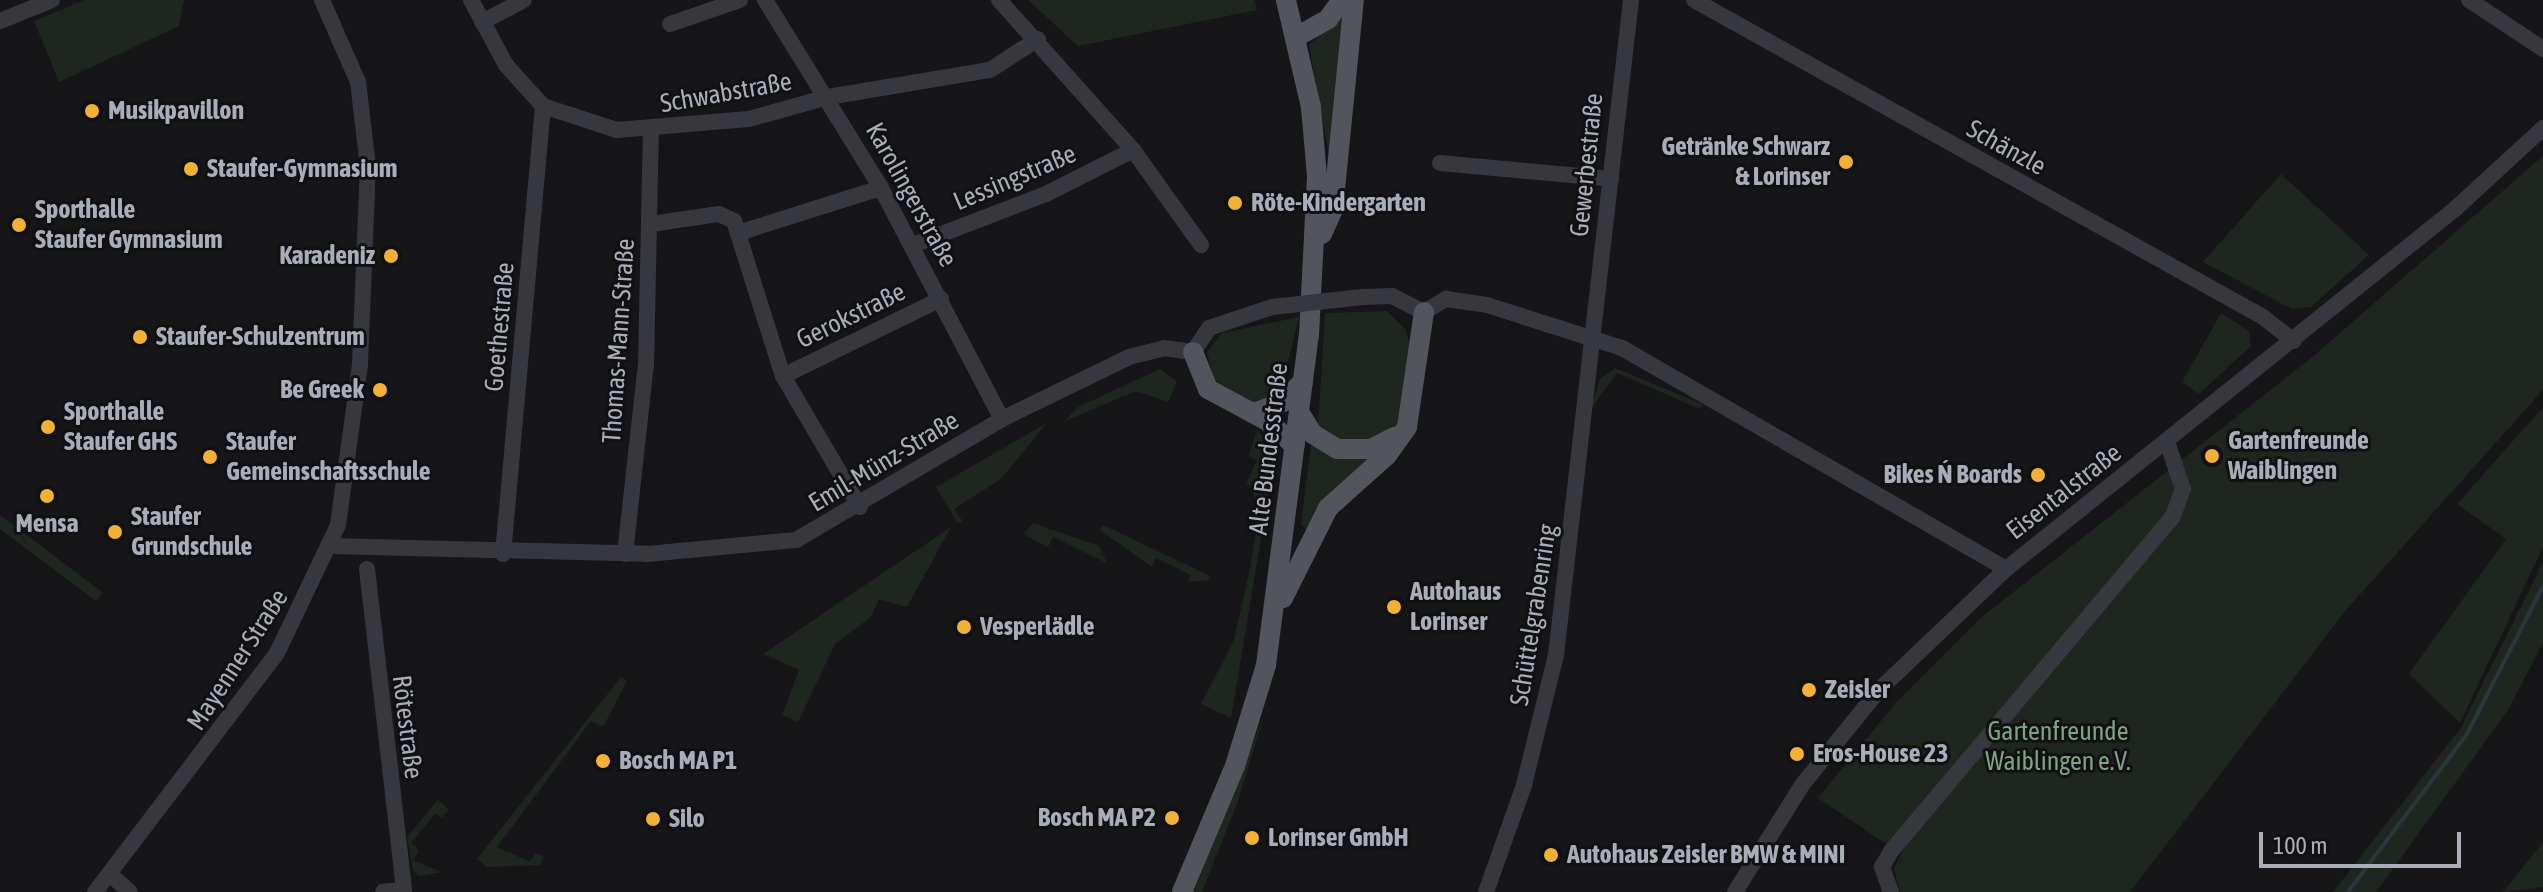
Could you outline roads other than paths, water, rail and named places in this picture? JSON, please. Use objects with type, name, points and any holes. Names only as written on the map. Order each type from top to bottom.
[{"type":"main road","name":"Alte Bundesstraße","points":[[1182,892],[1245,736],[1274,616],[1303,381],[1316,248],[1314,133],[1286,0]]},
{"type":"main road","points":[[1296,37],[1328,19],[1342,0]]},
{"type":"main road","points":[[1316,248],[1333,209],[1354,0]]},
{"type":"main road","points":[[1274,616],[1328,508],[1407,427],[1424,312]]},
{"type":"main road","points":[[1193,352],[1208,389],[1254,413],[1295,446]]},
{"type":"main road","points":[[1254,413],[1283,402],[1303,381]]},
{"type":"main road","points":[[1299,412],[1313,434],[1337,449],[1371,449],[1407,427]]},
{"type":"street","points":[[0,21],[52,0]]},
{"type":"street","name":"Mayenner Straße","points":[[95,892],[112,876],[277,653],[330,546],[360,364],[368,167],[358,82],[322,0]]},
{"type":"street","name":"Schwabstraße","points":[[471,0],[506,65],[543,106],[585,124],[651,131],[749,119],[828,97],[990,70],[1038,39]]},
{"type":"street","points":[[482,22],[524,0]]},
{"type":"street","points":[[670,24],[740,0]]},
{"type":"street","name":"Karolingerstraße","points":[[765,0],[828,97],[881,188],[1002,419]]},
{"type":"street","points":[[999,0],[1038,39],[1133,150],[1201,245]]},
{"type":"street","name":"Gewerbestraße","points":[[1593,336],[1631,0]]},
{"type":"street","name":"Schänzle","points":[[1694,0],[2263,317],[2294,341]]},
{"type":"street","points":[[2469,0],[2543,49]]},
{"type":"street","name":"Goethestraße","points":[[503,554],[543,106]]},
{"type":"street","name":"Eisentalstraße","points":[[1424,312],[1455,299],[1593,336],[2006,569],[2294,341],[2543,128]]},
{"type":"street","name":"Thomas-Mann-Straße","points":[[625,554],[646,365],[651,131]]},
{"type":"street","name":"Lessingstraße","points":[[913,245],[1046,194],[1133,150]]},
{"type":"street","points":[[1440,163],[1611,179]]},
{"type":"street","points":[[738,233],[881,188]]},
{"type":"street","points":[[651,224],[726,214],[738,233],[783,376],[860,507]]},
{"type":"street","points":[[1193,352],[1209,328],[1272,307],[1392,296],[1424,312]]},
{"type":"street","name":"Gerokstraße","points":[[783,376],[941,299]]},
{"type":"street","name":"Schüttelgrabenring","points":[[1486,892],[1524,785],[1556,655],[1593,336]]},
{"type":"street","name":"Emil-Münz-Straße","points":[[330,546],[503,554],[625,554],[796,540],[860,507],[1002,419],[1129,357],[1164,348],[1193,352]]},
{"type":"street","points":[[1891,892],[1886,858],[2173,516],[2183,489],[2167,442]]},
{"type":"street","name":"Rötestraße","points":[[367,569],[404,890],[383,892]]},
{"type":"street","points":[[1735,892],[1802,785],[1879,690],[2006,569]]},
{"type":"street","points":[[112,876],[130,892]]},
{"type":"waterway","points":[[2348,892],[2467,734],[2543,586]]},
{"type":"place","name":"Musikpavillon","points":[[92,111]]},
{"type":"place","name":"Getränke Schwarz & Lorinser","points":[[1846,162]]},
{"type":"place","name":"Staufer-Gymnasium","points":[[191,169]]},
{"type":"place","name":"Röte-Kindergarten","points":[[1235,203]]},
{"type":"place","name":"Sporthalle Staufer Gymnasium","points":[[19,225]]},
{"type":"place","name":"Karadeniz","points":[[391,256]]},
{"type":"place","name":"Staufer-Schulzentrum","points":[[140,337]]},
{"type":"place","name":"Be Greek","points":[[380,390]]},
{"type":"place","name":"Sporthalle Staufer GHS","points":[[48,427]]},
{"type":"place","name":"Gartenfreunde Waiblingen","points":[[2212,456]]},
{"type":"place","name":"Staufer Gemeinschaftsschule","points":[[210,457]]},
{"type":"place","name":"Bikes Ń Boards","points":[[2038,475]]},
{"type":"place","name":"Mensa","points":[[47,496]]},
{"type":"place","name":"Staufer Grundschule","points":[[115,532]]},
{"type":"place","name":"Autohaus Lorinser","points":[[1394,607]]},
{"type":"place","name":"Vesperlädle","points":[[964,627]]},
{"type":"place","name":"Zeisler","points":[[1809,690]]},
{"type":"place","name":"Eros-House 23","points":[[1797,754]]},
{"type":"place","name":"Bosch MA P1","points":[[603,761]]},
{"type":"place","name":"Bosch MA P2","points":[[1172,818]]},
{"type":"place","name":"Silo","points":[[653,819]]},
{"type":"place","name":"Lorinser GmbH","points":[[1252,838]]},
{"type":"place","name":"Autohaus Zeisler BMW & MINI","points":[[1551,855]]},
{"type":"park label","name":"Gartenfreunde Waiblingen e.V.","points":[[2058,747]]}]
